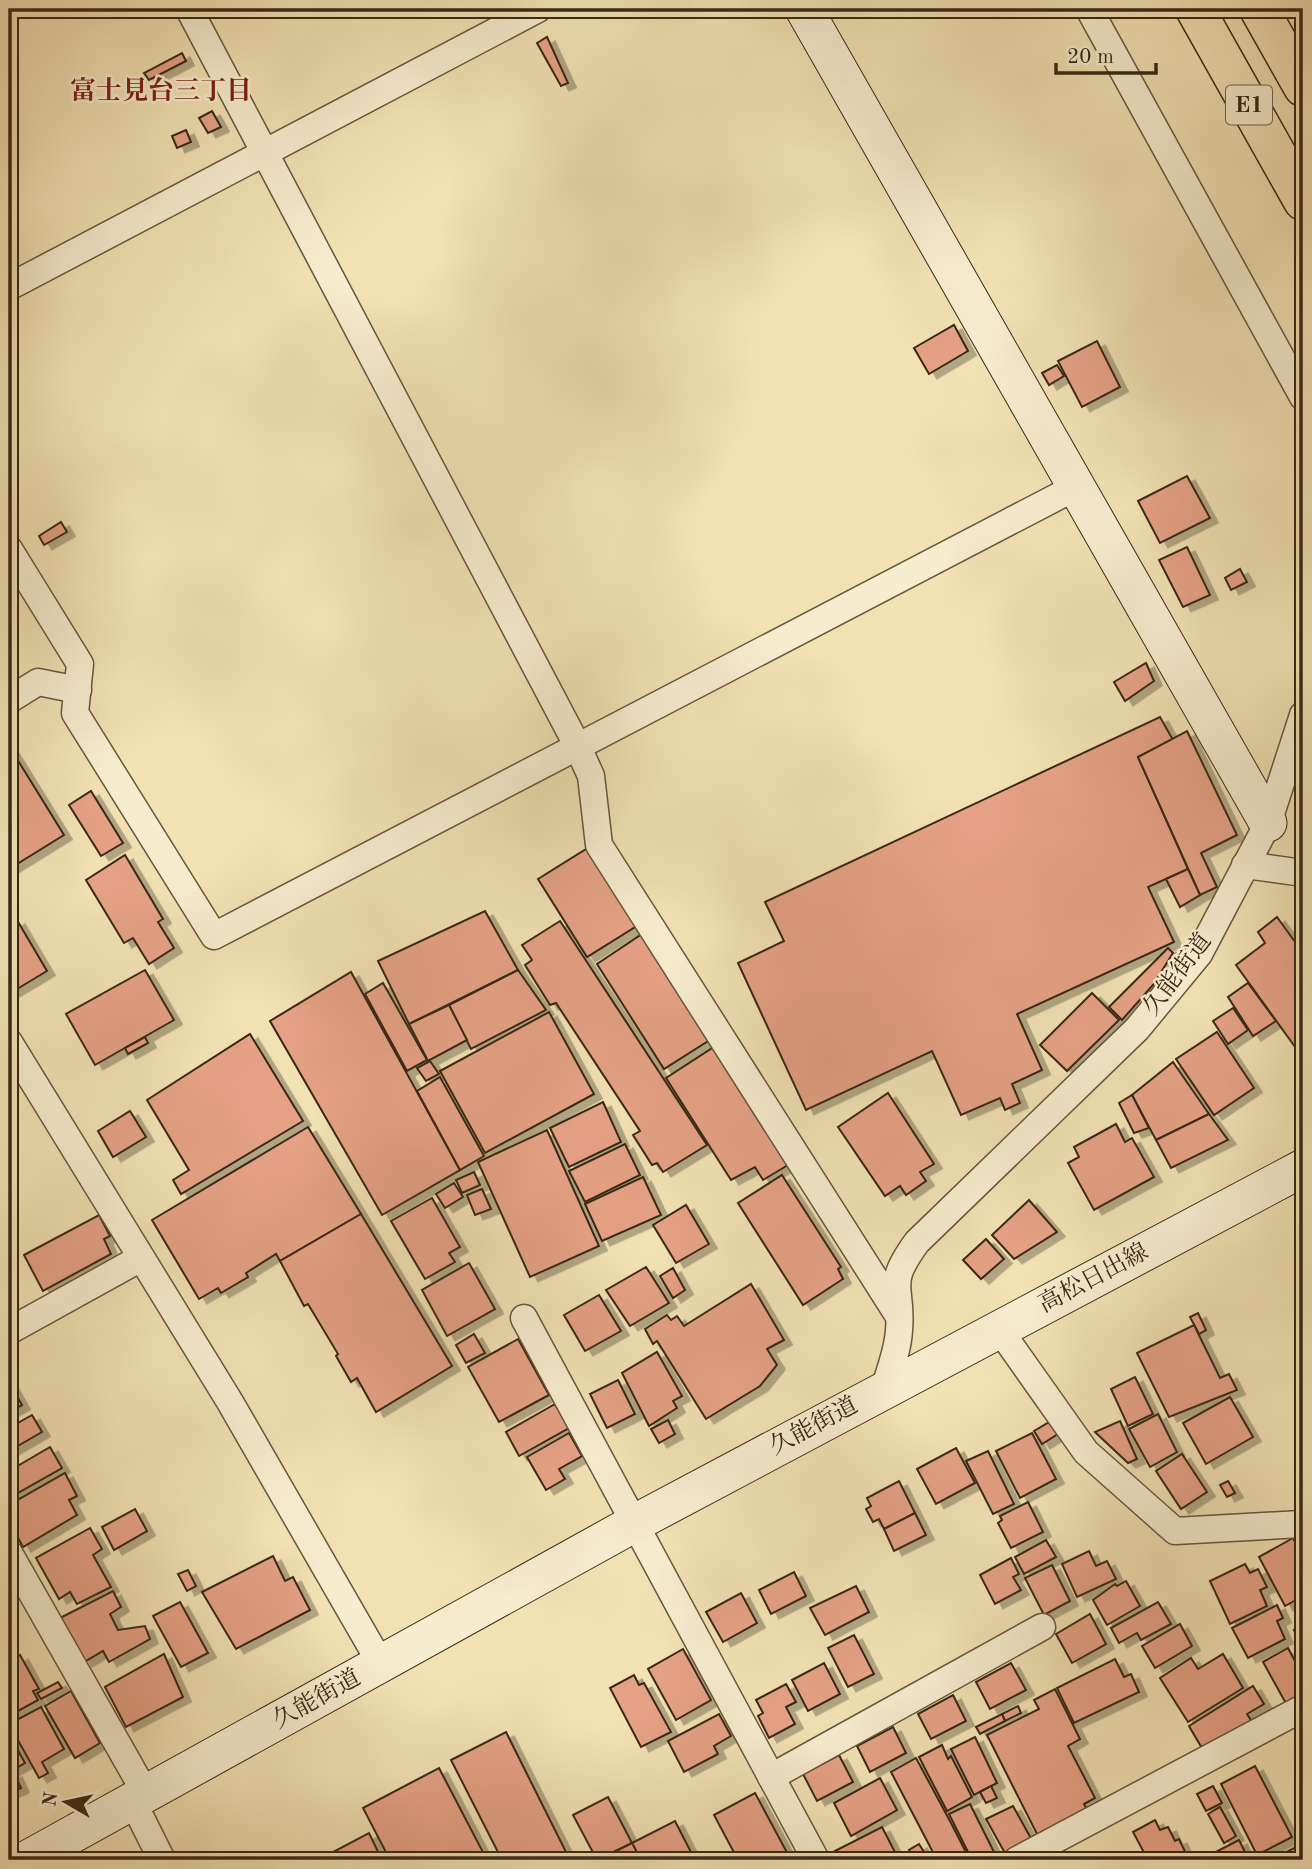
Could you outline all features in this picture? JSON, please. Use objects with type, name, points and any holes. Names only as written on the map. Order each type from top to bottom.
[{"type":"highway","name":"E1","points":[[1195,9],[1303,201]]},
{"type":"highway","name":"E1","points":[[1259,9],[1303,87]]},
{"type":"main road","points":[[804,9],[1268,823]]},
{"type":"main road","name":"高松日出線","points":[[884,1389],[1303,1168]]},
{"type":"main road","name":"久能街道","points":[[26,1860],[635,1523],[884,1389]]},
{"type":"street","points":[[189,9],[267,152],[577,745],[591,776],[599,845],[898,1315]]},
{"type":"street","points":[[9,287],[538,9]]},
{"type":"street","points":[[1090,9],[1303,397]]},
{"type":"street","points":[[9,549],[80,664],[75,713],[214,936],[1076,487]]},
{"type":"street","points":[[9,700],[38,682],[78,690]]},
{"type":"street","name":"久能街道","points":[[884,1389],[900,1328],[895,1281],[903,1262],[917,1242],[1137,1029],[1199,954],[1268,823],[1303,715]]},
{"type":"street","points":[[1245,865],[1303,873]]},
{"type":"street","points":[[9,1042],[230,1402],[381,1664]]},
{"type":"street","points":[[9,1331],[141,1258]]},
{"type":"street","points":[[524,1318],[816,1860]]},
{"type":"street","points":[[999,1329],[1086,1452],[1175,1531],[1301,1524],[1303,1528]]},
{"type":"street","points":[[9,1553],[140,1798],[162,1860]]},
{"type":"street","points":[[771,1777],[1042,1627]]},
{"type":"street","points":[[1017,1860],[1303,1708]]},
{"type":"building","points":[[547,37],[568,83],[561,86],[537,43]]},
{"type":"building","points":[[182,53],[186,61],[149,80],[144,73]]},
{"type":"building","points":[[212,111],[221,127],[208,133],[199,118]]},
{"type":"building","points":[[186,130],[191,142],[177,148],[172,136]]},
{"type":"building","points":[[954,325],[968,351],[929,374],[914,348]]},
{"type":"building","points":[[1097,341],[1120,387],[1082,407],[1058,361]]},
{"type":"building","points":[[1057,365],[1064,376],[1049,385],[1042,373]]},
{"type":"building","points":[[1187,476],[1210,518],[1160,543],[1138,501]]},
{"type":"building","points":[[61,522],[67,532],[44,545],[39,536]]},
{"type":"building","points":[[1187,547],[1210,595],[1183,607],[1159,560]]},
{"type":"building","points":[[1240,569],[1247,582],[1231,590],[1225,578]]},
{"type":"building","points":[[1146,663],[1154,681],[1125,701],[1114,682]]},
{"type":"building","points":[[1160,717],[1173,740],[1138,757],[1188,869],[1148,887],[1174,942],[1017,1014],[1042,1070],[1012,1084],[1020,1103],[1005,1110],[1000,1098],[961,1115],[932,1051],[806,1110],[738,963],[784,941],[765,902]]},
{"type":"building","points":[[1187,731],[1237,835],[1201,853],[1217,887],[1200,895],[1138,757]]},
{"type":"building","points":[[9,746],[64,835],[9,869]]},
{"type":"building","points":[[91,791],[123,843],[101,856],[69,805]]},
{"type":"building","points":[[591,846],[640,924],[587,957],[538,879]]},
{"type":"building","points":[[125,855],[163,919],[158,922],[174,948],[149,964],[133,938],[124,943],[86,880]]},
{"type":"building","points":[[1188,869],[1200,895],[1180,907],[1166,879]]},
{"type":"building","points":[[485,911],[518,970],[409,1024],[378,961]]},
{"type":"building","points":[[1277,917],[1303,953],[1303,1058],[1236,965],[1265,943],[1258,932]]},
{"type":"building","points":[[17,920],[47,971],[12,992],[9,987],[9,925]]},
{"type":"building","points":[[560,921],[707,1145],[663,1172],[657,1163],[652,1165],[633,1135],[640,1131],[556,1003],[550,1005],[525,965],[532,960],[522,945]]},
{"type":"building","points":[[648,930],[716,1036],[664,1069],[597,964]]},
{"type":"building","points":[[1168,948],[1173,953],[1153,985],[1122,1020],[1109,1007]]},
{"type":"building","points":[[145,970],[174,1020],[95,1065],[66,1014]]},
{"type":"building","points":[[518,970],[546,1010],[471,1049],[449,1005]]},
{"type":"building","points":[[351,972],[460,1170],[382,1215],[270,1021]]},
{"type":"building","points":[[383,983],[427,1060],[407,1071],[365,994]]},
{"type":"building","points":[[1248,983],[1276,1021],[1253,1036],[1228,997]]},
{"type":"building","points":[[1092,993],[1119,1020],[1067,1071],[1040,1045]]},
{"type":"building","points":[[449,1005],[467,1040],[428,1061],[409,1024]]},
{"type":"building","points":[[1233,1008],[1248,1030],[1228,1044],[1213,1021]]},
{"type":"building","points":[[549,1012],[594,1094],[485,1153],[440,1071]]},
{"type":"building","points":[[1217,1032],[1254,1088],[1214,1115],[1176,1059]]},
{"type":"building","points":[[250,1034],[303,1121],[181,1194],[173,1180],[189,1170],[147,1100]]},
{"type":"building","points":[[145,1037],[148,1043],[128,1054],[125,1048]]},
{"type":"building","points":[[720,1043],[788,1165],[763,1180],[755,1167],[731,1180],[666,1078]]},
{"type":"building","points":[[430,1061],[439,1074],[426,1081],[417,1068]]},
{"type":"building","points":[[1173,1062],[1209,1114],[1156,1140],[1132,1095]]},
{"type":"building","points":[[440,1077],[484,1156],[460,1170],[417,1091]]},
{"type":"building","points":[[888,1093],[934,1164],[920,1172],[926,1181],[906,1195],[900,1186],[885,1196],[838,1127]]},
{"type":"building","points":[[1132,1095],[1149,1128],[1134,1133],[1119,1103]]},
{"type":"building","points":[[603,1102],[621,1142],[569,1167],[550,1128]]},
{"type":"building","points":[[130,1111],[146,1137],[113,1157],[98,1131]]},
{"type":"building","points":[[1209,1114],[1228,1140],[1171,1168],[1156,1140]]},
{"type":"building","points":[[1116,1124],[1125,1142],[1132,1138],[1154,1177],[1094,1210],[1068,1163],[1079,1157],[1074,1147]]},
{"type":"building","points":[[308,1127],[361,1214],[280,1261],[276,1254],[246,1273],[248,1277],[221,1293],[218,1288],[199,1299],[152,1220]]},
{"type":"building","points":[[547,1130],[599,1246],[530,1277],[478,1162]]},
{"type":"building","points":[[625,1144],[640,1175],[585,1202],[569,1171]]},
{"type":"building","points":[[474,1172],[480,1185],[462,1193],[456,1180]]},
{"type":"building","points":[[782,1175],[841,1267],[838,1269],[843,1279],[803,1305],[738,1203]]},
{"type":"building","points":[[643,1177],[661,1215],[602,1241],[585,1204]]},
{"type":"building","points":[[454,1183],[463,1197],[445,1208],[436,1194]]},
{"type":"building","points":[[482,1189],[491,1209],[475,1215],[467,1195]]},
{"type":"building","points":[[432,1198],[460,1247],[449,1253],[455,1262],[425,1279],[391,1221]]},
{"type":"building","points":[[1029,1200],[1057,1232],[1014,1259],[992,1235]]},
{"type":"building","points":[[686,1205],[709,1244],[676,1263],[653,1225]]},
{"type":"building","points":[[361,1214],[452,1366],[376,1412],[357,1378],[351,1382],[336,1356],[338,1354],[308,1304],[304,1306],[280,1261]]},
{"type":"building","points":[[99,1215],[110,1236],[104,1239],[111,1254],[43,1291],[24,1255]]},
{"type":"building","points":[[986,1239],[1004,1259],[981,1279],[963,1260]]},
{"type":"building","points":[[469,1263],[495,1309],[447,1336],[422,1290]]},
{"type":"building","points":[[646,1267],[669,1303],[630,1326],[606,1290]]},
{"type":"building","points":[[673,1268],[685,1290],[673,1298],[660,1276]]},
{"type":"building","points":[[751,1284],[784,1340],[767,1349],[777,1365],[760,1386],[706,1419],[657,1341],[653,1344],[645,1329],[667,1315],[671,1320],[677,1316],[684,1326]]},
{"type":"building","points":[[599,1295],[621,1331],[585,1351],[564,1315]]},
{"type":"building","points":[[1198,1313],[1206,1330],[1199,1334],[1190,1317]]},
{"type":"building","points":[[1194,1325],[1220,1378],[1229,1374],[1237,1390],[1169,1417],[1137,1353]]},
{"type":"building","points":[[474,1334],[485,1353],[466,1363],[456,1345]]},
{"type":"building","points":[[518,1339],[549,1395],[499,1422],[468,1367]]},
{"type":"building","points":[[657,1352],[682,1396],[673,1401],[677,1408],[649,1426],[622,1373]]},
{"type":"building","points":[[1135,1377],[1153,1414],[1128,1426],[1111,1389]]},
{"type":"building","points":[[618,1380],[635,1414],[607,1428],[590,1394]]},
{"type":"building","points":[[9,1382],[22,1405],[9,1412]]},
{"type":"building","points":[[1230,1397],[1253,1437],[1206,1464],[1183,1423]]},
{"type":"building","points":[[555,1404],[569,1428],[519,1456],[506,1432]]},
{"type":"building","points":[[1158,1414],[1177,1452],[1150,1467],[1129,1429]]},
{"type":"building","points":[[32,1415],[42,1432],[9,1451],[9,1428]]},
{"type":"building","points":[[668,1420],[675,1434],[659,1443],[651,1429]]},
{"type":"building","points":[[1051,1421],[1058,1434],[1042,1444],[1034,1431]]},
{"type":"building","points":[[1120,1421],[1137,1459],[1128,1463],[1095,1432]]},
{"type":"building","points":[[569,1433],[582,1456],[559,1469],[565,1479],[546,1490],[527,1457]]},
{"type":"building","points":[[1032,1433],[1056,1479],[1020,1498],[996,1451]]},
{"type":"building","points":[[50,1447],[62,1468],[9,1498],[9,1471]]},
{"type":"building","points":[[956,1448],[975,1483],[936,1504],[917,1469]]},
{"type":"building","points":[[988,1451],[1014,1504],[993,1514],[966,1461]]},
{"type":"building","points":[[1182,1454],[1207,1492],[1181,1509],[1156,1471]]},
{"type":"building","points":[[65,1473],[77,1496],[69,1500],[77,1515],[23,1547],[11,1525],[18,1522],[9,1505]]},
{"type":"building","points":[[899,1481],[915,1513],[884,1529],[879,1519],[873,1522],[866,1509],[871,1506],[867,1498]]},
{"type":"building","points":[[1228,1481],[1235,1493],[1227,1497],[1220,1485]]},
{"type":"building","points":[[1028,1502],[1043,1532],[1011,1548],[998,1523],[1002,1520],[1000,1516]]},
{"type":"building","points":[[135,1509],[147,1531],[114,1550],[102,1527]]},
{"type":"building","points":[[915,1513],[926,1535],[894,1551],[884,1529]]},
{"type":"building","points":[[90,1528],[102,1549],[93,1555],[111,1587],[77,1604],[70,1592],[59,1599],[36,1558]]},
{"type":"building","points":[[1293,1538],[1303,1557],[1303,1596],[1285,1606],[1259,1557]]},
{"type":"building","points":[[1046,1540],[1056,1557],[1024,1574],[1015,1557]]},
{"type":"building","points":[[1089,1551],[1096,1566],[1107,1561],[1116,1579],[1077,1597],[1062,1564]]},
{"type":"building","points":[[273,1556],[285,1581],[293,1577],[310,1610],[236,1649],[202,1592]]},
{"type":"building","points":[[1011,1558],[1019,1574],[1013,1577],[1021,1590],[995,1604],[980,1575]]},
{"type":"building","points":[[1245,1564],[1250,1573],[1258,1569],[1267,1587],[1260,1590],[1267,1606],[1230,1624],[1210,1581]]},
{"type":"building","points":[[1052,1565],[1070,1601],[1044,1615],[1025,1578]]},
{"type":"building","points":[[188,1570],[196,1586],[187,1591],[178,1574]]},
{"type":"building","points":[[794,1572],[806,1596],[771,1614],[759,1590]]},
{"type":"building","points":[[1126,1581],[1140,1606],[1107,1625],[1093,1600],[1115,1584],[1117,1586]]},
{"type":"building","points":[[856,1586],[869,1612],[825,1635],[810,1608]]},
{"type":"building","points":[[113,1591],[121,1607],[110,1614],[118,1630],[145,1626],[150,1639],[109,1662],[103,1651],[84,1662],[60,1618]]},
{"type":"building","points":[[741,1593],[757,1623],[723,1642],[706,1612]]},
{"type":"building","points":[[180,1602],[208,1653],[181,1667],[153,1616]]},
{"type":"building","points":[[1158,1602],[1171,1624],[1141,1640],[1137,1633],[1119,1643],[1111,1628]]},
{"type":"building","points":[[1277,1605],[1283,1618],[1277,1621],[1285,1639],[1248,1658],[1232,1628]]},
{"type":"building","points":[[1090,1614],[1106,1644],[1072,1663],[1056,1634]]},
{"type":"building","points":[[1180,1624],[1192,1646],[1155,1668],[1142,1646]]},
{"type":"building","points":[[1303,1627],[1303,1657],[1294,1630]]},
{"type":"building","points":[[854,1635],[874,1674],[848,1687],[828,1648]]},
{"type":"building","points":[[1288,1648],[1303,1676],[1303,1701],[1289,1709],[1263,1662]]},
{"type":"building","points":[[683,1649],[711,1700],[676,1720],[648,1669]]},
{"type":"building","points":[[164,1654],[183,1697],[126,1727],[105,1687]]},
{"type":"building","points":[[1223,1654],[1243,1688],[1188,1722],[1160,1678],[1191,1658],[1198,1669]]},
{"type":"building","points":[[12,1655],[15,1658],[20,1655],[39,1689],[33,1691],[38,1700],[9,1716],[9,1657]]},
{"type":"building","points":[[1115,1659],[1124,1677],[1131,1674],[1139,1692],[1074,1723],[1057,1688]]},
{"type":"building","points":[[824,1663],[840,1694],[808,1711],[792,1680]]},
{"type":"building","points":[[1011,1663],[1026,1690],[990,1709],[976,1682]]},
{"type":"building","points":[[634,1675],[639,1685],[644,1683],[671,1732],[641,1747],[610,1688]]},
{"type":"building","points":[[58,1682],[62,1688],[41,1699],[37,1693]]},
{"type":"building","points":[[786,1684],[796,1702],[786,1707],[795,1724],[769,1738],[758,1716],[763,1713],[756,1700]]},
{"type":"building","points":[[1253,1686],[1264,1704],[1247,1714],[1254,1725],[1206,1755],[1189,1726]]},
{"type":"building","points":[[1055,1689],[1080,1739],[1068,1746],[1095,1798],[1084,1804],[1090,1815],[1040,1840],[987,1735],[1039,1709],[1034,1700]]},
{"type":"building","points":[[71,1691],[100,1743],[75,1758],[45,1706]]},
{"type":"building","points":[[953,1695],[966,1721],[931,1739],[918,1714]]},
{"type":"building","points":[[1018,1706],[1021,1713],[1005,1721],[1002,1714]]},
{"type":"building","points":[[41,1707],[64,1749],[42,1762],[48,1773],[39,1778],[9,1724]]},
{"type":"building","points":[[719,1714],[731,1736],[714,1746],[718,1754],[684,1772],[668,1741]]},
{"type":"building","points":[[1002,1714],[1005,1721],[980,1734],[976,1727]]},
{"type":"building","points":[[893,1727],[906,1753],[870,1772],[857,1746]]},
{"type":"building","points":[[506,1732],[570,1860],[502,1860],[451,1760]]},
{"type":"building","points":[[9,1734],[25,1763],[9,1772]]},
{"type":"building","points":[[975,1737],[997,1783],[974,1795],[951,1749]]},
{"type":"building","points":[[942,1745],[948,1759],[951,1756],[972,1797],[947,1811],[919,1757]]},
{"type":"building","points":[[839,1755],[853,1782],[817,1801],[803,1774]]},
{"type":"building","points":[[916,1758],[970,1860],[937,1860],[891,1772]]},
{"type":"building","points":[[1255,1766],[1292,1837],[1257,1855],[1221,1784]]},
{"type":"building","points":[[439,1768],[487,1860],[390,1860],[363,1808]]},
{"type":"building","points":[[14,1773],[21,1788],[10,1793],[9,1776]]},
{"type":"building","points":[[880,1778],[897,1810],[851,1836],[834,1803]]},
{"type":"building","points":[[991,1786],[997,1798],[986,1803],[980,1792]]},
{"type":"building","points":[[1213,1786],[1222,1803],[1206,1811],[1197,1794]]},
{"type":"building","points":[[755,1793],[791,1860],[738,1860],[714,1815]]},
{"type":"building","points":[[608,1797],[632,1843],[597,1860],[573,1815]]},
{"type":"building","points":[[970,1804],[995,1854],[983,1860],[972,1860],[949,1814]]},
{"type":"building","points":[[1013,1806],[1033,1842],[1006,1855],[986,1819]]},
{"type":"building","points":[[1220,1807],[1236,1836],[1224,1843],[1208,1814]]},
{"type":"building","points":[[1155,1820],[1160,1830],[1168,1827],[1175,1841],[1179,1839],[1189,1860],[1148,1860],[1133,1832]]},
{"type":"building","points":[[675,1821],[695,1860],[641,1860],[632,1843]]},
{"type":"building","points":[[882,1827],[899,1860],[840,1860],[835,1851]]},
{"type":"building","points":[[369,1833],[382,1860],[318,1860]]},
{"type":"building","points":[[1239,1840],[1249,1860],[1200,1860]]},
{"type":"building","points":[[632,1843],[641,1860],[599,1860]]},
{"type":"building","points":[[919,1844],[924,1852],[913,1858],[909,1850]]},
{"type":"building","points":[[1296,1847],[1303,1860],[1271,1860]]},
{"type":"district","name":"富士見台三丁目","points":[[161,92]]}]
